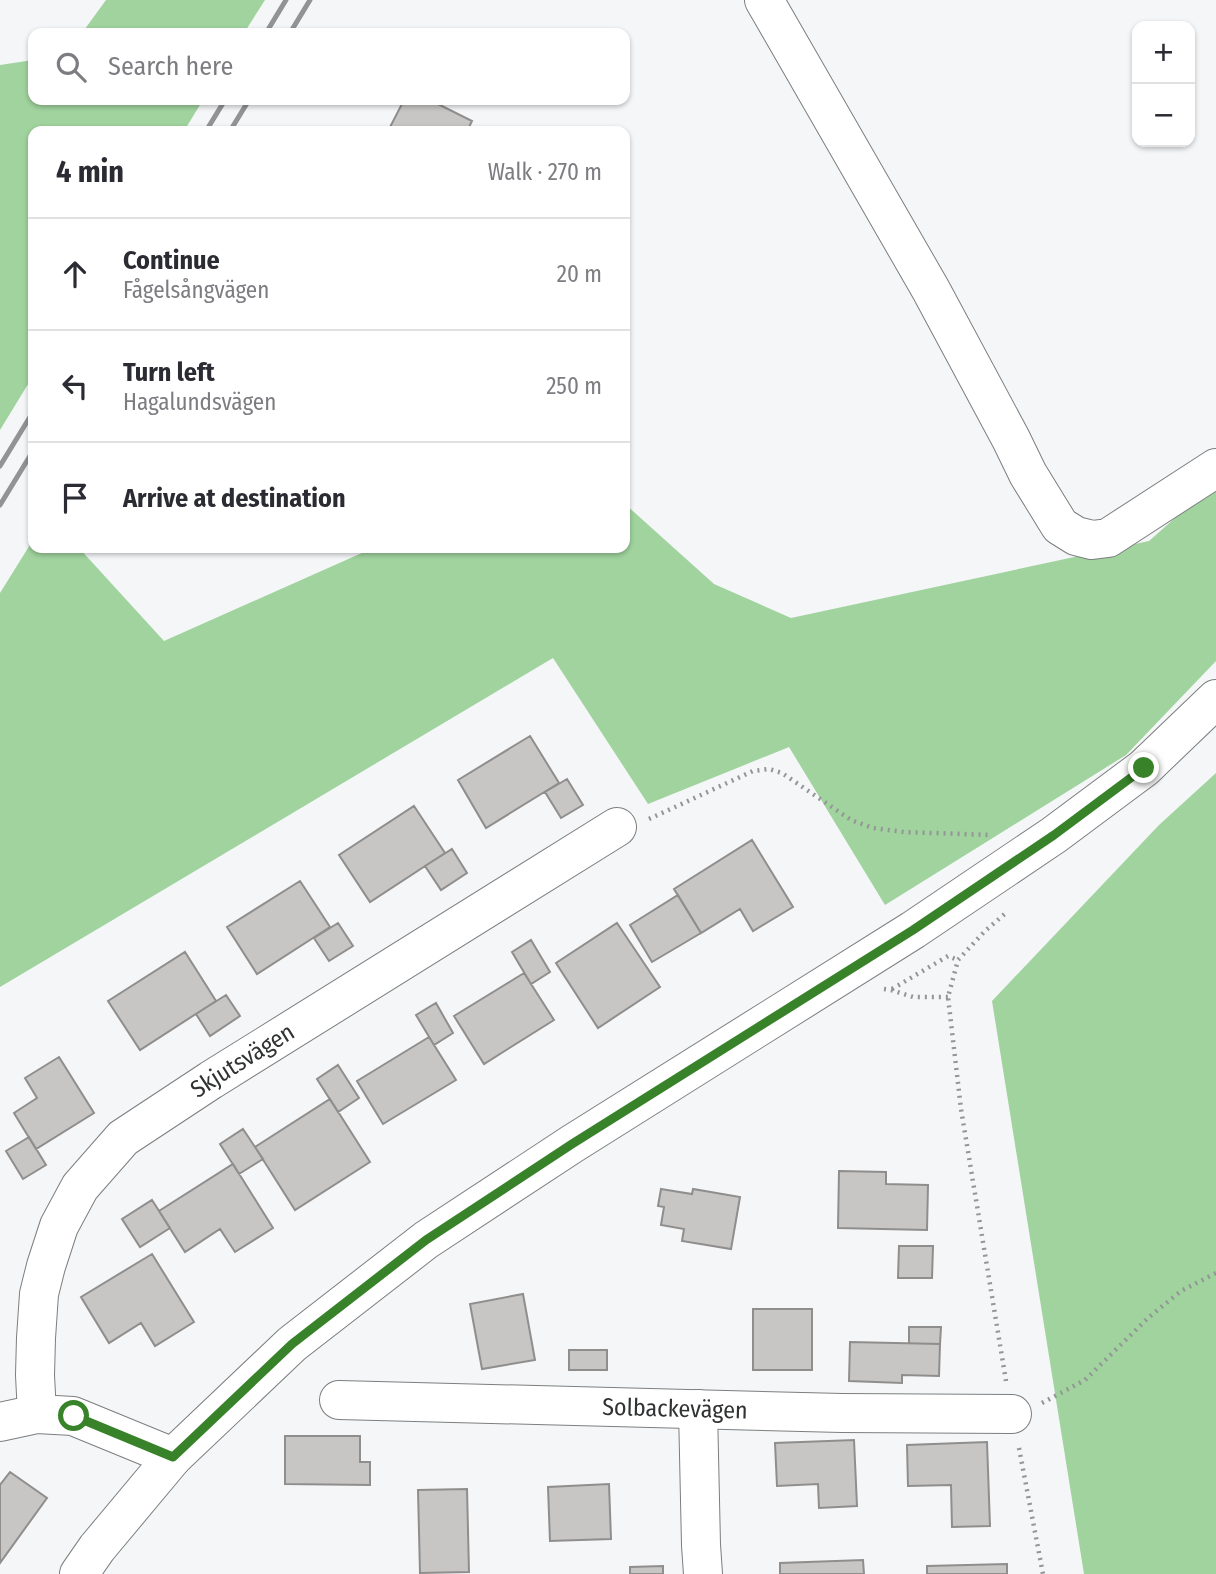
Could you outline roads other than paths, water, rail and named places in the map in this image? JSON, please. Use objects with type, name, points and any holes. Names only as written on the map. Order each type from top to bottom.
[{"type":"street","points":[[764,0],[931,290],[1028,474],[1060,526],[1076,536],[1092,540],[1108,538],[1216,468]]},
{"type":"street","points":[[79,1574],[97,1548],[173,1457],[292,1344],[426,1240],[572,1144],[913,930],[1054,835],[1144,768],[1216,699]]},
{"type":"street","name":"Skjutsvägen","points":[[37,1414],[36,1338],[39,1294],[46,1266],[59,1226],[80,1187],[123,1138],[223,1072],[617,827]]},
{"type":"street","name":"Solbackevägen","points":[[339,1400],[842,1413],[1012,1414]]},
{"type":"street","points":[[698,1409],[703,1574]]},
{"type":"street","points":[[0,1422],[37,1414],[74,1416],[173,1457]]},
{"type":"railway","points":[[269,28],[286,0]]},
{"type":"railway","points":[[293,28],[310,0]]},
{"type":"railway","points":[[209,126],[222,105]]},
{"type":"railway","points":[[233,126],[246,105]]},
{"type":"railway","points":[[0,466],[28,420]]},
{"type":"railway","points":[[0,505],[28,459]]}]
